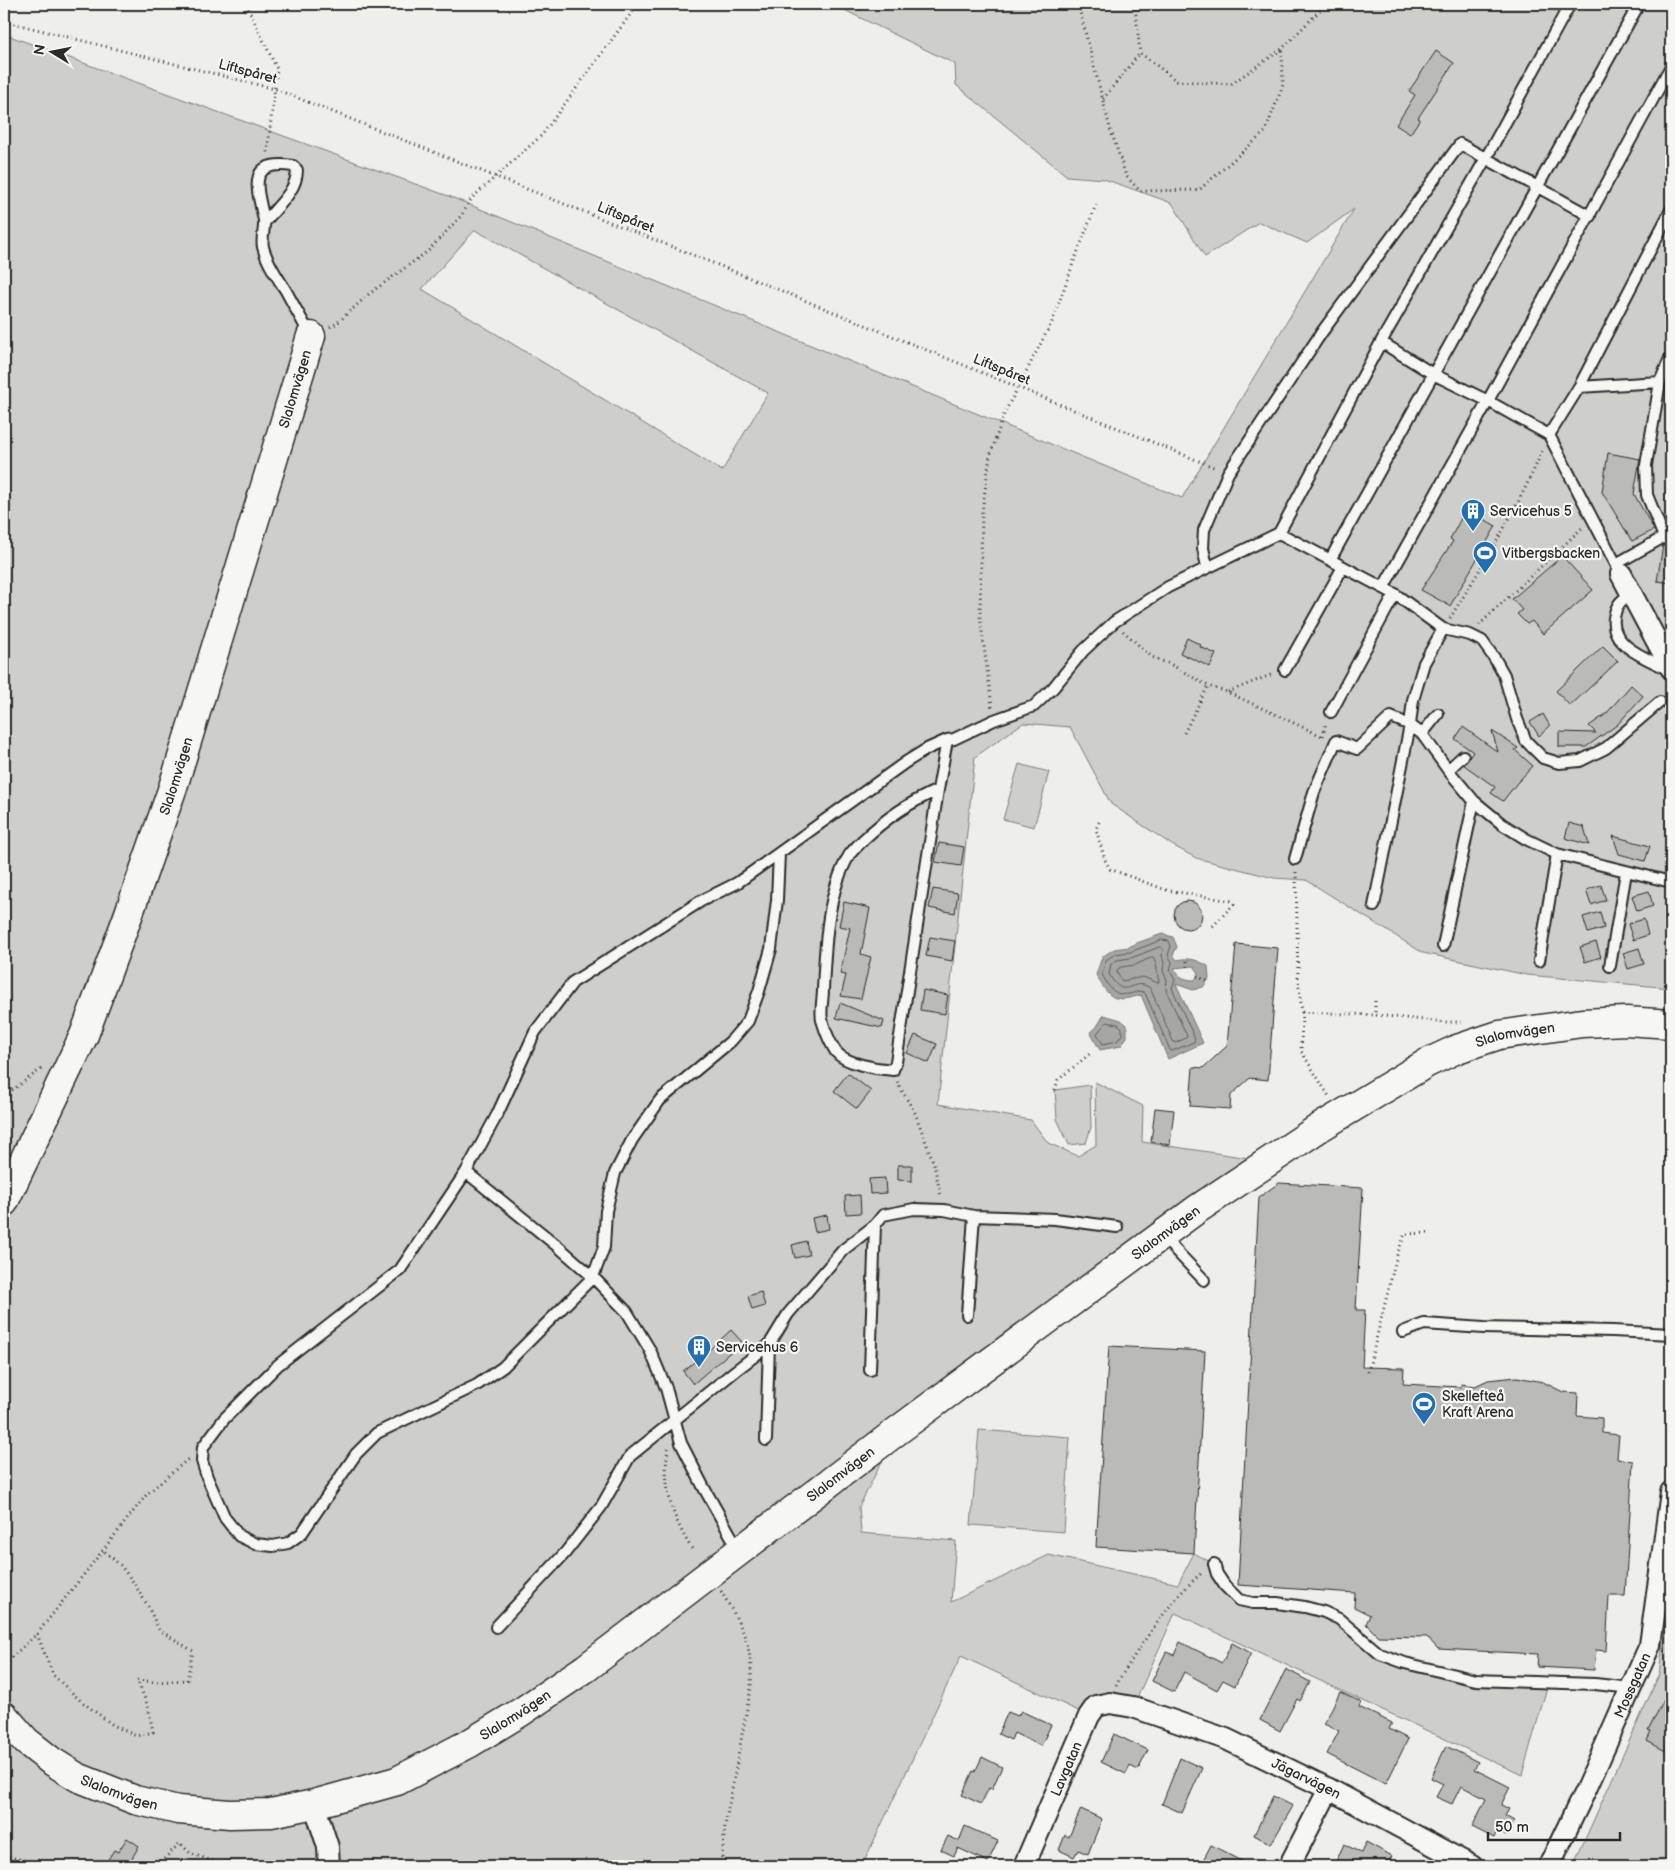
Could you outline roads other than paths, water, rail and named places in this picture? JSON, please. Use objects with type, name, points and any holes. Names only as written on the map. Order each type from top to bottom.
[{"type":"street","name":"Slalomvägen","points":[[4,1202],[84,1035],[128,916],[173,787],[311,336]]},
{"type":"street","points":[[1618,569],[1671,670]]},
{"type":"street","name":"Slalomvägen","points":[[4,1716],[26,1741],[50,1760],[77,1777],[135,1800],[178,1810],[230,1814],[271,1812],[314,1804],[397,1781],[470,1743],[586,1668],[897,1431],[1161,1235],[1220,1193],[1341,1114],[1427,1064],[1457,1049],[1499,1035],[1582,1022],[1626,1021],[1671,1024]]},
{"type":"street","name":"Mossgatan","points":[[1550,1866],[1650,1645],[1671,1492]]},
{"type":"street","name":"Lavgatan","points":[[1024,1866],[1089,1716],[1096,1706],[1110,1703],[1133,1707]]},
{"type":"street","name":"Jägarvägen","points":[[1133,1707],[1226,1739],[1329,1789],[1472,1866]]},
{"type":"street","points":[[1289,1866],[1329,1789]]},
{"type":"street","points":[[314,1804],[328,1848],[329,1866]]},
{"type":"lane","points":[[779,853],[777,900],[771,949],[748,1021],[731,1041],[660,1100],[632,1140],[616,1173],[606,1212],[604,1247],[593,1277],[503,1367],[477,1385],[377,1433],[356,1454],[302,1533],[288,1543],[273,1546],[256,1544],[239,1536],[226,1518],[207,1477],[202,1461],[203,1446],[224,1419],[278,1366],[400,1270],[466,1172],[497,1115],[535,1032],[573,982],[701,901],[738,883],[779,853],[906,762],[927,749],[947,740],[954,740],[994,720],[1034,706],[1053,688],[1083,651],[1114,622],[1168,587],[1279,532],[1380,342],[1486,158],[1570,4]]},
{"type":"lane","points":[[1330,560],[1639,4]]},
{"type":"lane","points":[[1383,588],[1488,401],[1671,66]]},
{"type":"lane","points":[[1207,567],[1203,548],[1204,530],[1228,473],[1322,332],[1460,144],[1590,216]]},
{"type":"lane","points":[[264,223],[288,195],[297,177],[297,170],[293,166],[280,164],[265,167],[259,174],[258,193],[264,223],[262,245],[273,270],[311,336]]},
{"type":"lane","points":[[1549,435],[1579,387],[1671,210]]},
{"type":"lane","points":[[1380,342],[1433,374],[1488,401],[1549,435],[1618,569],[1668,540],[1647,496],[1646,465],[1660,382],[1671,356]]},
{"type":"lane","points":[[1579,387],[1660,382]]},
{"type":"lane","points":[[1279,532],[1395,594],[1443,629],[1470,635],[1482,641],[1504,675],[1526,741],[1543,758],[1559,763],[1580,761],[1606,748],[1660,702]]},
{"type":"lane","points":[[1285,670],[1343,567]]},
{"type":"lane","points":[[1331,712],[1395,594]]},
{"type":"lane","points":[[1631,594],[1621,600],[1615,609],[1613,624],[1618,638],[1629,648],[1671,670]]},
{"type":"lane","points":[[1374,906],[1410,725],[1412,700],[1424,663],[1443,629]]},
{"type":"lane","points":[[1422,734],[1438,714]]},
{"type":"lane","points":[[1295,859],[1314,792],[1336,741],[1357,749],[1391,717],[1410,725],[1422,734],[1448,770],[1474,801],[1502,824],[1557,854],[1671,882]]},
{"type":"lane","points":[[938,790],[920,797],[880,823],[851,853],[840,875],[830,915],[822,1019],[830,1041],[837,1053],[853,1062],[879,1069],[892,1070],[896,1062],[947,740]]},
{"type":"lane","points":[[1448,770],[1463,756]]},
{"type":"lane","points":[[1443,946],[1474,801]]},
{"type":"lane","points":[[1539,961],[1557,854]]},
{"type":"lane","points":[[1610,966],[1626,872]]},
{"type":"lane","points":[[466,1172],[593,1277],[627,1312],[650,1350],[666,1388],[681,1443],[740,1551]]},
{"type":"lane","points":[[496,1628],[565,1553],[601,1507],[630,1456],[769,1345],[788,1314],[843,1250],[875,1225],[883,1215],[914,1210],[944,1210],[974,1216],[1054,1219],[1117,1227]]},
{"type":"lane","points":[[967,1315],[974,1216]]},
{"type":"lane","points":[[870,1370],[875,1225]]},
{"type":"lane","points":[[1161,1235],[1204,1280]]},
{"type":"lane","points":[[1403,1332],[1424,1324],[1484,1328],[1671,1334]]},
{"type":"lane","points":[[766,1440],[769,1345]]},
{"type":"lane","points":[[1214,1564],[1217,1574],[1239,1600],[1253,1603],[1277,1603],[1324,1612],[1339,1619],[1380,1654],[1405,1663],[1476,1680],[1595,1684],[1631,1688]]},
{"type":"water","points":[[1162,934],[1173,937],[1177,947],[1173,955],[1177,960],[1193,960],[1208,966],[1209,979],[1203,987],[1193,990],[1176,984],[1203,1043],[1168,1059],[1141,995],[1124,999],[1113,997],[1096,975],[1102,957],[1114,949],[1129,947]],"holes":[[[1194,966],[1199,973],[1195,980],[1188,979],[1180,976],[1174,968]]]},
{"type":"water","points":[[1104,1015],[1121,1020],[1127,1025],[1127,1037],[1121,1046],[1100,1050],[1090,1032],[1096,1028]]},
{"type":"place","name":"Servicehus 5","points":[[1473,532]]},
{"type":"place","name":"Vitbergsbacken","points":[[1485,574]]},
{"type":"place","name":"Servicehus 6","points":[[699,1368]]},
{"type":"place","name":"Skellefteå Kraft Arena","points":[[1424,1425]]}]
